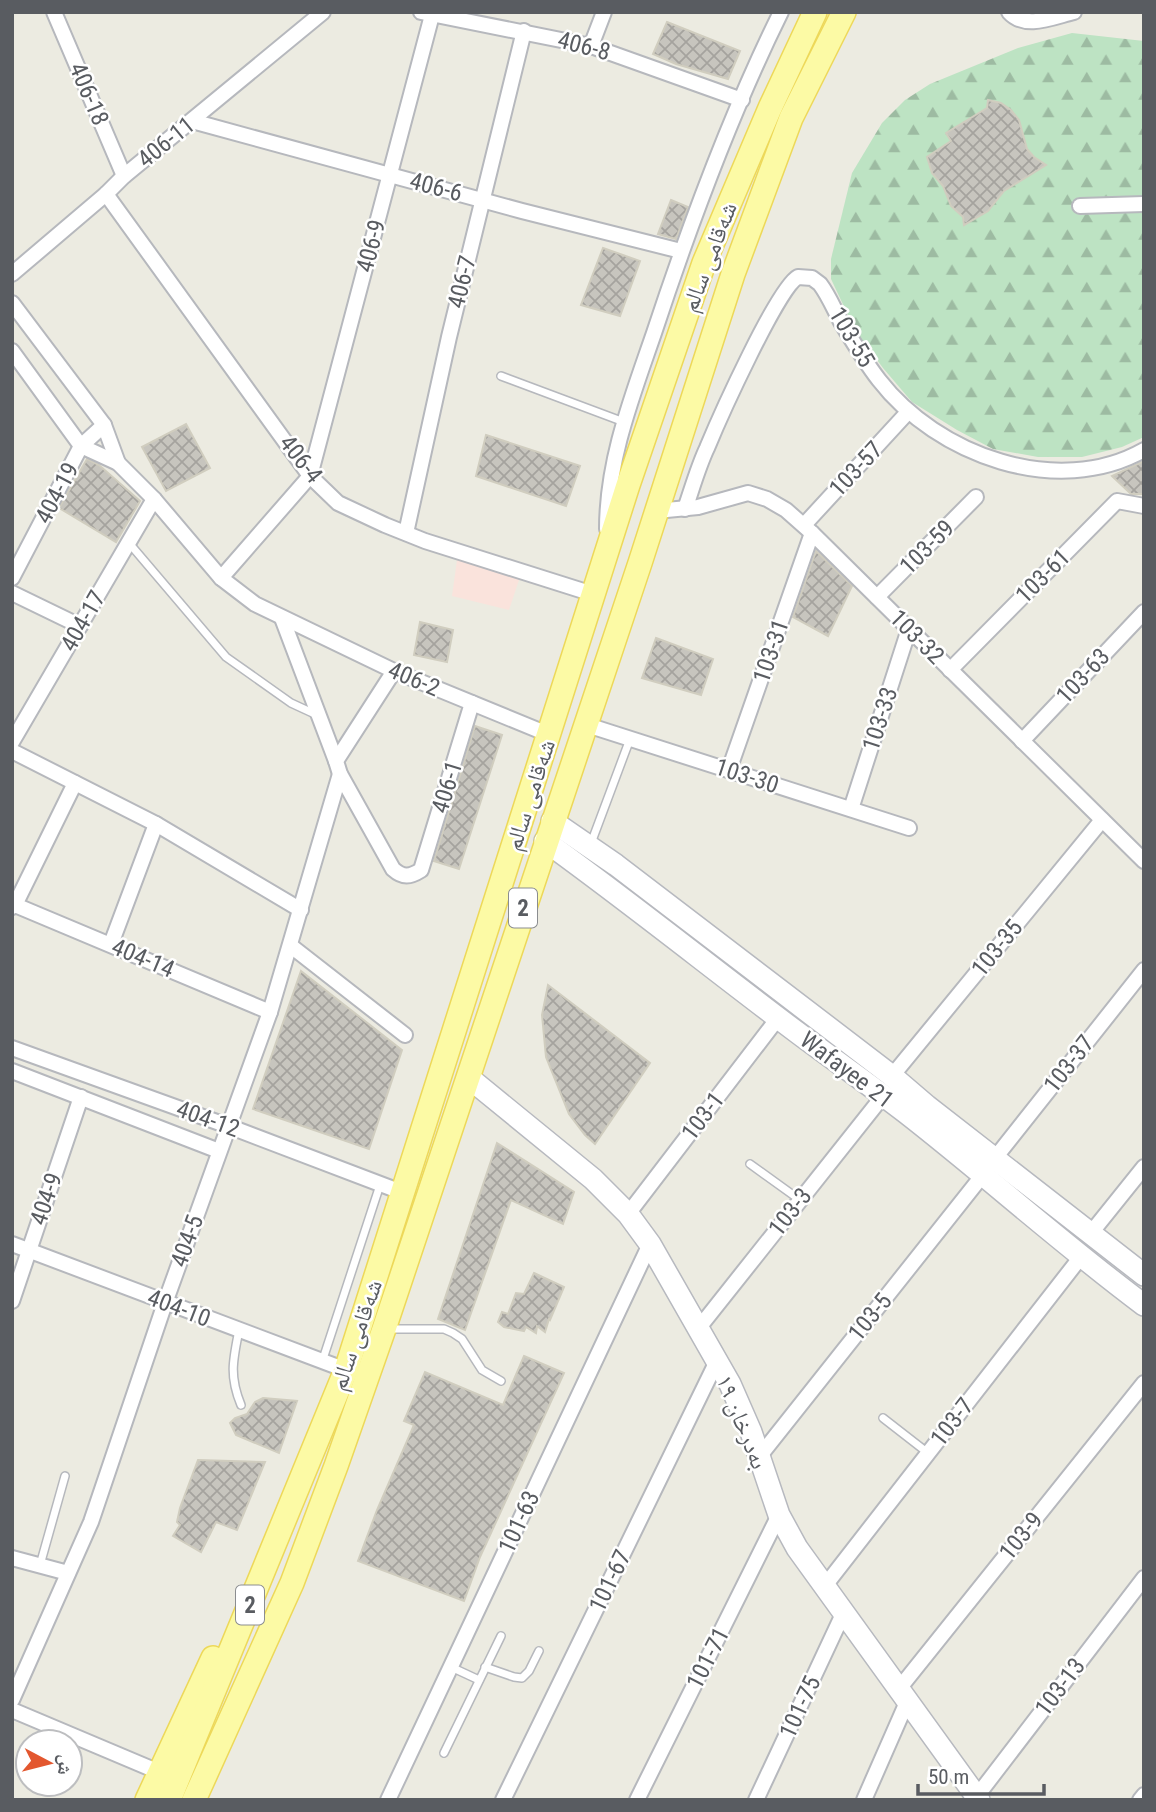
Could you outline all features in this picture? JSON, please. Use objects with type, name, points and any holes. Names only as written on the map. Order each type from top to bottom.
[{"type":"main road","name":"شەقامی سالم","points":[[169,1800],[346,1370],[622,503],[704,263],[770,108],[815,12]]},
{"type":"main road","name":"شەقامی سالم","points":[[211,1800],[257,1695],[292,1583],[384,1329],[548,831],[640,563],[733,274],[786,131],[844,12]]},
{"type":"main road","points":[[622,503],[634,512],[656,511]]},
{"type":"main road","points":[[608,547],[627,549],[640,563]]},
{"type":"main road","name":"شەقامی سالم","points":[[194,1800],[292,1583]]},
{"type":"main road","name":"شەقامی سالم","points":[[146,1800],[220,1643],[258,1584]]},
{"type":"street","name":"406-18","points":[[54,12],[124,176]]},
{"type":"street","name":"406-11","points":[[13,272],[124,176],[323,12]]},
{"type":"street","points":[[591,46],[604,12]]},
{"type":"street","points":[[608,547],[610,484],[624,422],[681,251],[781,12]]},
{"type":"street","points":[[1009,12],[1016,19],[1028,22],[1074,12]]},
{"type":"street","name":"406-8","points":[[426,14],[591,46],[742,100]]},
{"type":"street","name":"406-9","points":[[310,477],[390,174],[426,14]]},
{"type":"street","name":"406-7","points":[[406,533],[449,337],[524,31]]},
{"type":"street","name":"406-6","points":[[192,121],[681,251]]},
{"type":"street","name":"406-4","points":[[106,194],[310,477],[338,503],[406,533],[593,594]]},
{"type":"street","points":[[1080,206],[1144,204]]},
{"type":"street","name":"103-55","points":[[685,509],[706,449],[763,330],[788,284],[798,277],[812,278],[820,284],[858,351],[908,412],[962,447],[1003,463],[1054,469],[1087,468],[1125,459],[1144,450]]},
{"type":"street","points":[[12,303],[104,425],[118,463]]},
{"type":"street","points":[[12,351],[81,446],[118,463]]},
{"type":"street","name":"103-57","points":[[808,529],[908,412]]},
{"type":"street","points":[[81,446],[104,425]]},
{"type":"street","name":"404-19","points":[[12,578],[81,446]]},
{"type":"street","name":"406-2","points":[[118,463],[221,578],[255,604],[394,671],[550,735]]},
{"type":"street","points":[[221,578],[310,477]]},
{"type":"street","name":"103-32","points":[[656,511],[685,509],[748,493],[767,499],[808,529],[1144,861]]},
{"type":"street","name":"103-59","points":[[877,597],[976,497]]},
{"type":"street","name":"404-17","points":[[12,742],[153,499]]},
{"type":"street","name":"103-61","points":[[950,670],[1117,501],[1144,506]]},
{"type":"street","name":"103-31","points":[[729,770],[808,529]]},
{"type":"street","points":[[12,593],[80,626]]},
{"type":"street","name":"103-63","points":[[1021,741],[1144,612]]},
{"type":"street","points":[[282,618],[338,767]]},
{"type":"street","name":"103-33","points":[[851,809],[909,629]]},
{"type":"street","name":"404-5","points":[[12,1700],[91,1522],[165,1303],[270,1012],[301,909],[338,767],[394,671]]},
{"type":"street","name":"406-1","points":[[338,767],[393,869],[407,876],[421,870],[472,703]]},
{"type":"street","name":"103-30","points":[[584,724],[909,828]]},
{"type":"street","points":[[12,751],[156,824],[301,909]]},
{"type":"street","points":[[14,906],[75,783]]},
{"type":"street","name":"103-35","points":[[892,1076],[1102,820]]},
{"type":"street","points":[[111,944],[156,824]]},
{"type":"street","name":"Wafayee 21","points":[[548,831],[590,847],[892,1076],[1144,1275]]},
{"type":"street","name":"Wafayee 21","points":[[548,831],[661,926],[883,1096],[1025,1209],[1080,1258],[1144,1305]]},
{"type":"street","name":"404-14","points":[[14,906],[270,1012]]},
{"type":"street","points":[[290,946],[405,1035]]},
{"type":"street","name":"103-37","points":[[995,1157],[1144,970]]},
{"type":"street","name":"103-1","points":[[628,1214],[778,1018]]},
{"type":"street","name":"404-12","points":[[12,1048],[404,1193]]},
{"type":"street","points":[[12,1071],[219,1151]]},
{"type":"street","name":"بەدرخان ١٩","points":[[468,1077],[573,1162],[628,1214],[650,1244],[741,1408],[779,1515],[797,1548],[978,1798]]},
{"type":"street","name":"103-3","points":[[698,1329],[883,1096]]},
{"type":"street","name":"404-9","points":[[12,1301],[81,1097]]},
{"type":"street","points":[[1091,1233],[1144,1167]]},
{"type":"street","name":"103-5","points":[[758,1457],[982,1177]]},
{"type":"street","name":"404-10","points":[[12,1244],[346,1370]]},
{"type":"street","name":"101-63","points":[[388,1800],[650,1244]]},
{"type":"street","name":"103-7","points":[[824,1587],[1080,1258]]},
{"type":"street","name":"101-67","points":[[503,1800],[717,1361]]},
{"type":"street","name":"103-9","points":[[864,1800],[903,1696],[1144,1382]]},
{"type":"street","name":"101-71","points":[[636,1800],[779,1515]]},
{"type":"street","points":[[12,1558],[68,1573]]},
{"type":"street","name":"103-13","points":[[978,1798],[1144,1578]]},
{"type":"street","name":"101-75","points":[[756,1800],[844,1614]]},
{"type":"street","points":[[12,1710],[159,1772]]},
{"type":"street","points":[[1140,1800],[1144,1795]]},
{"type":"lane","points":[[501,376],[624,422]]},
{"type":"lane","points":[[128,543],[226,657],[291,703],[318,716]]},
{"type":"lane","points":[[590,847],[630,739]]},
{"type":"lane","points":[[750,1164],[800,1200]]},
{"type":"lane","points":[[322,1362],[380,1184]]},
{"type":"lane","points":[[384,1329],[443,1329],[453,1333],[462,1339],[482,1370],[501,1381]]},
{"type":"lane","points":[[239,1331],[231,1369],[241,1405]]},
{"type":"lane","points":[[883,1418],[928,1453]]},
{"type":"lane","points":[[40,1565],[65,1476]]},
{"type":"lane","points":[[444,1753],[500,1636]]},
{"type":"lane","points":[[485,1667],[522,1678],[529,1671],[539,1651]]},
{"type":"lane","points":[[450,1667],[479,1680]]},
{"type":"shaded area","points":[[458,553],[521,574],[509,610],[452,596]]},
{"type":"green space","points":[[1072,33],[1144,41],[1144,437],[1122,447],[1082,457],[1038,457],[993,449],[912,402],[856,332],[831,279],[831,259],[852,173],[882,123],[905,100],[930,84],[1018,48]]},
{"type":"building","points":[[667,22],[740,51],[728,79],[676,64],[653,54]]},
{"type":"building","points":[[988,100],[1001,103],[1011,110],[1019,120],[1027,149],[1046,165],[1004,191],[988,211],[964,225],[963,217],[951,206],[943,186],[932,173],[927,157],[951,141],[946,133],[987,108]]},
{"type":"building","points":[[671,200],[688,207],[676,239],[658,234]]},
{"type":"building","points":[[603,248],[640,261],[620,316],[581,305]]},
{"type":"building","points":[[186,424],[210,468],[166,491],[142,447]]},
{"type":"building","points":[[486,435],[580,466],[566,506],[476,476]]},
{"type":"building","points":[[87,459],[99,465],[140,501],[116,542],[59,508]]},
{"type":"building","points":[[1144,461],[1144,494],[1131,494],[1112,476]]},
{"type":"building","points":[[816,551],[852,586],[828,636],[793,617]]},
{"type":"building","points":[[420,622],[453,630],[447,662],[414,655]]},
{"type":"building","points":[[656,638],[713,659],[701,695],[642,678]]},
{"type":"building","points":[[475,726],[502,735],[459,869],[434,861]]},
{"type":"building","points":[[301,971],[402,1050],[369,1149],[253,1109]]},
{"type":"building","points":[[548,985],[650,1063],[595,1144],[569,1114],[546,1057],[542,1015]]},
{"type":"building","points":[[497,1143],[574,1192],[563,1224],[511,1200],[465,1330],[438,1319]]},
{"type":"building","points":[[534,1273],[564,1287],[545,1332],[537,1326],[536,1333],[526,1327],[524,1331],[504,1327],[498,1322],[502,1312],[508,1314],[516,1293],[524,1294]]},
{"type":"building","points":[[524,1356],[564,1373],[480,1557],[464,1601],[358,1561],[414,1425],[404,1421],[425,1372],[503,1405]]},
{"type":"building","points":[[263,1398],[297,1401],[279,1453],[236,1435],[230,1423],[247,1414],[255,1402]]},
{"type":"building","points":[[198,1460],[265,1462],[237,1530],[216,1522],[201,1552],[173,1536],[180,1525],[177,1522],[180,1508]]}]
